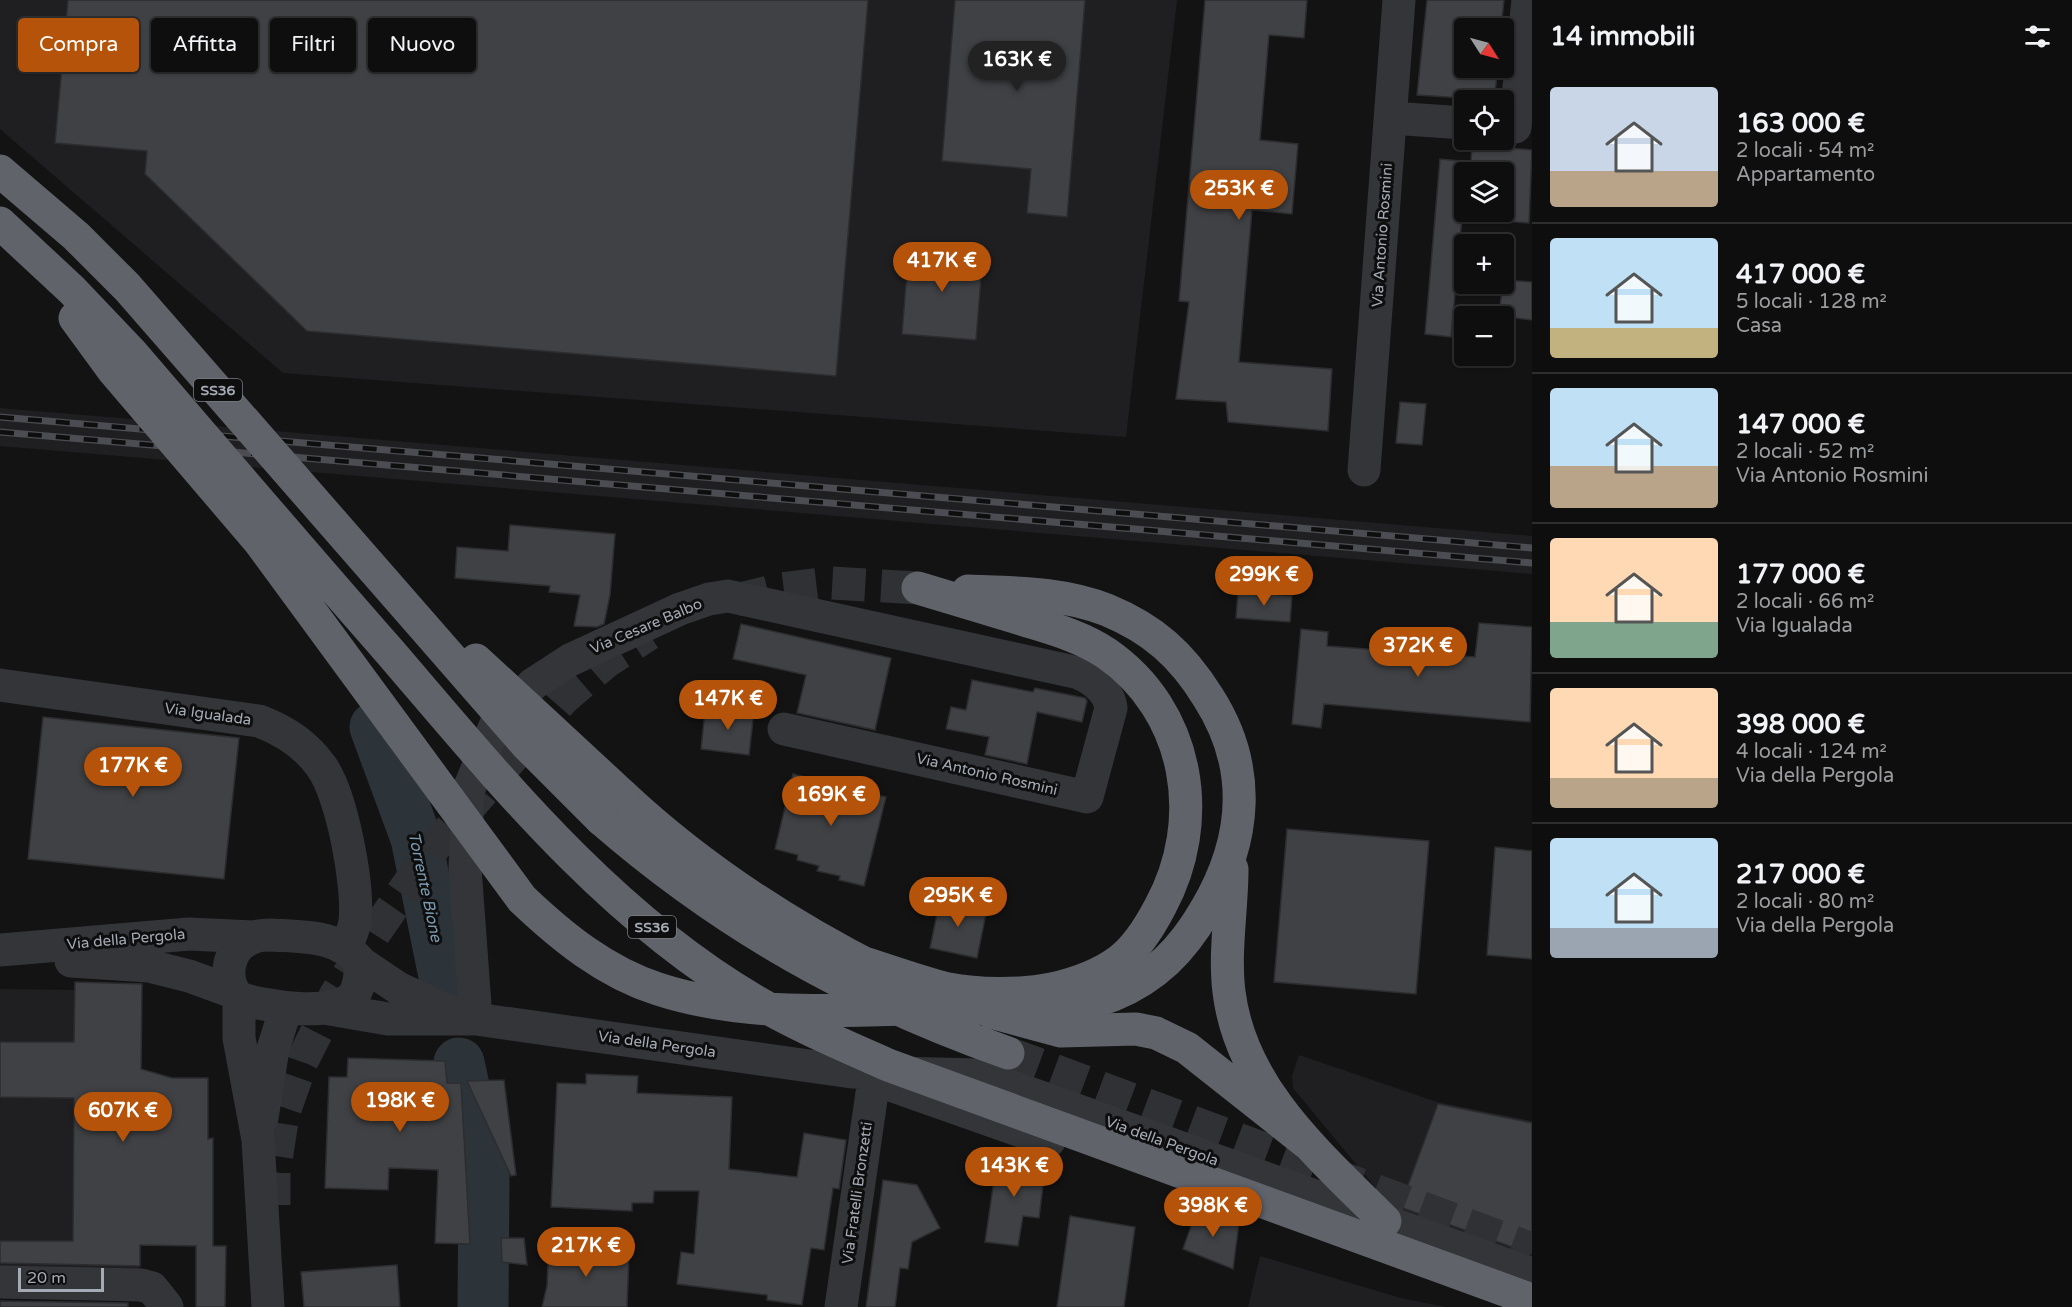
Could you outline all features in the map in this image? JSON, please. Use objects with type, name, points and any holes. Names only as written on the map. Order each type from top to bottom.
[{"type":"highway","name":"SS36","points":[[0,171],[76,236],[127,287],[422,624],[468,653],[632,804],[710,869],[841,962]]},
{"type":"highway","name":"SS36","points":[[9,231],[72,290],[131,352],[543,827],[646,922],[701,964],[754,1000],[830,1040],[888,1065],[1532,1300]]},
{"type":"highway","points":[[9,231],[113,370],[259,541],[522,899],[568,940],[607,966],[657,989],[692,1000],[733,1006],[814,1010],[1068,1007],[1114,994],[1161,969],[1179,950],[1213,898],[1240,817],[1239,774],[1231,740],[1200,682],[1166,644],[1113,613],[1069,599],[1041,594],[918,588],[1076,636],[1106,653],[1124,668],[1161,711],[1180,755],[1186,783],[1184,841],[1173,882],[1146,931],[1119,961],[1077,982],[1034,991],[971,992],[949,989],[841,962]]},
{"type":"highway","points":[[1233,843],[1228,976],[1235,1022],[1247,1055],[1268,1095],[1307,1143],[1385,1221]]},
{"type":"highway","points":[[841,962],[943,1030],[1008,1053]]},
{"type":"highway","points":[[841,962],[910,987],[1040,1028],[1081,1032],[1136,1029],[1156,1033],[1187,1048],[1307,1143]]},
{"type":"street","name":"Via Antonio Rosmini","points":[[1364,470],[1399,0]]},
{"type":"street","points":[[1514,127],[1527,0]]},
{"type":"street","points":[[1391,118],[1454,122]]},
{"type":"street","name":"Via Cesare Balbo","points":[[469,1018],[465,868],[468,791],[495,726],[533,684],[570,660],[680,609],[709,599],[729,596],[1079,673],[1093,681],[1107,694]]},
{"type":"street","name":"Via Igualada","points":[[0,685],[259,721],[280,729],[321,766],[338,797],[354,889],[354,955],[360,981],[354,995],[344,1003],[324,1008]]},
{"type":"street","name":"Via Antonio Rosmini","points":[[784,729],[1087,796],[1110,716],[1110,701],[1107,694]]},
{"type":"street","name":"Via della Pergola","points":[[0,950],[189,934],[311,938],[331,941],[398,988],[469,1018]]},
{"type":"street","points":[[253,937],[239,945],[230,960],[229,973],[236,995],[239,1038],[258,1140],[268,1307]]},
{"type":"street","name":"Via della Pergola","points":[[0,957],[149,966],[189,976],[236,995],[286,1008],[324,1008],[388,1019],[469,1018],[863,1075],[979,1075],[1532,1274]]},
{"type":"street","points":[[258,1140],[273,1049],[286,1008]]},
{"type":"street","name":"Via della Pergola","points":[[863,1075],[1522,1307]]},
{"type":"street","name":"Via Fratelli Bronzetti","points":[[841,1307],[863,1075]]},
{"type":"street","points":[[0,1282],[141,1285],[152,1288],[167,1307]]},
{"type":"shaded area","points":[[0,0],[1177,0],[1126,437],[283,373],[0,129]]},
{"type":"shaded area","points":[[0,408],[1532,536],[1532,574],[0,446]]},
{"type":"shaded area","points":[[142,983],[139,1269],[0,1268],[0,989],[75,990]]},
{"type":"shaded area","points":[[1299,1055],[1437,1102],[1532,1121],[1532,1267],[1393,1209],[1293,1088],[1292,1076]]},
{"type":"shaded area","points":[[1260,1256],[1401,1298],[1446,1307],[1248,1307]]},
{"type":"building","points":[[68,0],[868,0],[836,376],[307,331],[145,174],[147,151],[55,143],[61,72],[139,72],[139,18],[66,18]]},
{"type":"building","points":[[955,0],[1085,0],[1067,217],[1027,213],[1031,169],[942,161]]},
{"type":"building","points":[[1205,0],[1307,0],[1304,38],[1269,35],[1260,140],[1298,144],[1292,214],[1252,210],[1239,362],[1332,369],[1328,431],[1228,422],[1226,402],[1176,399],[1189,302],[1179,301]]},
{"type":"building","points":[[1427,0],[1504,0],[1502,18],[1454,18],[1454,78],[1497,78],[1495,90],[1454,90],[1454,97],[1417,95]]},
{"type":"building","points":[[1472,150],[1532,150],[1529,223],[1514,222],[1514,162],[1471,162]]},
{"type":"building","points":[[1440,159],[1471,162],[1454,162],[1454,222],[1462,222],[1461,234],[1454,234],[1455,294],[1451,337],[1425,334]]},
{"type":"building","points":[[909,246],[983,253],[976,340],[902,334]]},
{"type":"building","points":[[1514,281],[1532,282],[1532,320],[1514,318],[1514,306],[1500,306],[1501,294],[1514,294]]},
{"type":"building","points":[[1400,402],[1426,404],[1422,445],[1396,443]]},
{"type":"building","points":[[510,525],[615,534],[610,595],[604,624],[597,627],[574,626],[580,595],[549,592],[550,586],[455,578],[457,547],[508,551]]},
{"type":"building","points":[[1238,591],[1292,596],[1290,622],[1236,618]]},
{"type":"building","points":[[1479,623],[1532,627],[1530,722],[1324,704],[1321,728],[1292,724],[1301,629],[1328,632],[1327,646],[1475,657]]},
{"type":"building","points":[[741,624],[891,658],[875,730],[797,713],[806,675],[733,659]]},
{"type":"building","points":[[972,680],[1033,692],[1035,688],[1085,698],[1087,701],[1082,722],[1037,712],[1027,764],[985,755],[989,737],[946,729],[951,707],[966,710]]},
{"type":"building","points":[[724,707],[754,711],[749,755],[701,749],[705,711],[723,713]]},
{"type":"building","points":[[43,717],[239,738],[224,879],[28,859]]},
{"type":"building","points":[[793,774],[886,797],[864,886],[839,880],[840,876],[817,871],[819,866],[797,860],[798,855],[775,849]]},
{"type":"building","points":[[1287,829],[1429,841],[1416,994],[1274,982]]},
{"type":"building","points":[[1495,847],[1532,851],[1532,959],[1487,955]]},
{"type":"building","points":[[940,899],[987,909],[977,958],[930,948]]},
{"type":"building","points":[[75,982],[142,984],[141,1069],[172,1078],[208,1078],[208,1139],[213,1138],[213,1246],[226,1246],[225,1307],[196,1307],[196,1246],[140,1245],[140,1266],[0,1263],[0,1241],[73,1241],[74,1098],[0,1097],[0,1042],[74,1042]]},
{"type":"building","points":[[348,1058],[445,1061],[447,1083],[461,1083],[470,1244],[435,1243],[438,1170],[389,1168],[388,1190],[325,1188],[329,1077],[347,1077]]},
{"type":"building","points":[[586,1074],[638,1076],[637,1093],[732,1097],[729,1169],[797,1177],[804,1133],[846,1140],[839,1189],[833,1188],[824,1250],[811,1248],[802,1305],[767,1300],[767,1295],[677,1284],[681,1252],[694,1254],[699,1191],[654,1191],[653,1203],[632,1203],[632,1211],[551,1207],[557,1083],[586,1084]]},
{"type":"building","points":[[504,1080],[516,1175],[511,1176],[467,1081]]},
{"type":"building","points":[[1438,1104],[1532,1123],[1532,1254],[1400,1207]]},
{"type":"building","points":[[998,1153],[1042,1159],[1039,1185],[1043,1186],[1039,1218],[1023,1216],[1018,1246],[985,1242]]},
{"type":"building","points":[[883,1180],[917,1185],[940,1228],[912,1242],[908,1269],[900,1268],[895,1307],[866,1307]]},
{"type":"building","points":[[1197,1209],[1239,1223],[1233,1269],[1183,1249]]},
{"type":"building","points":[[1070,1216],[1135,1227],[1124,1307],[1057,1307]]},
{"type":"building","points":[[501,1238],[524,1238],[527,1265],[502,1262]]},
{"type":"building","points":[[549,1242],[629,1254],[627,1307],[542,1307],[547,1286]]},
{"type":"building","points":[[397,1265],[400,1307],[304,1307],[301,1272]]},
{"type":"building","points":[[0,1301],[128,1303],[128,1307],[0,1307]]},
{"type":"waterway","name":"Torrente Bione","points":[[375,727],[416,838],[445,981]]},
{"type":"waterway","name":"Torrente Bione","points":[[459,1063],[484,1178],[483,1307]]},
{"type":"tunnel","points":[[736,600],[781,589],[831,583],[918,588]]},
{"type":"tunnel","points":[[274,1205],[274,1173],[283,1115],[302,1061],[336,994],[376,931],[432,850],[563,699],[606,662],[649,634]]},
{"type":"tunnel","points":[[1008,1053],[1532,1249]]},
{"type":"railway","points":[[0,417],[1532,548]]},
{"type":"railway","points":[[0,432],[1532,563]]}]
